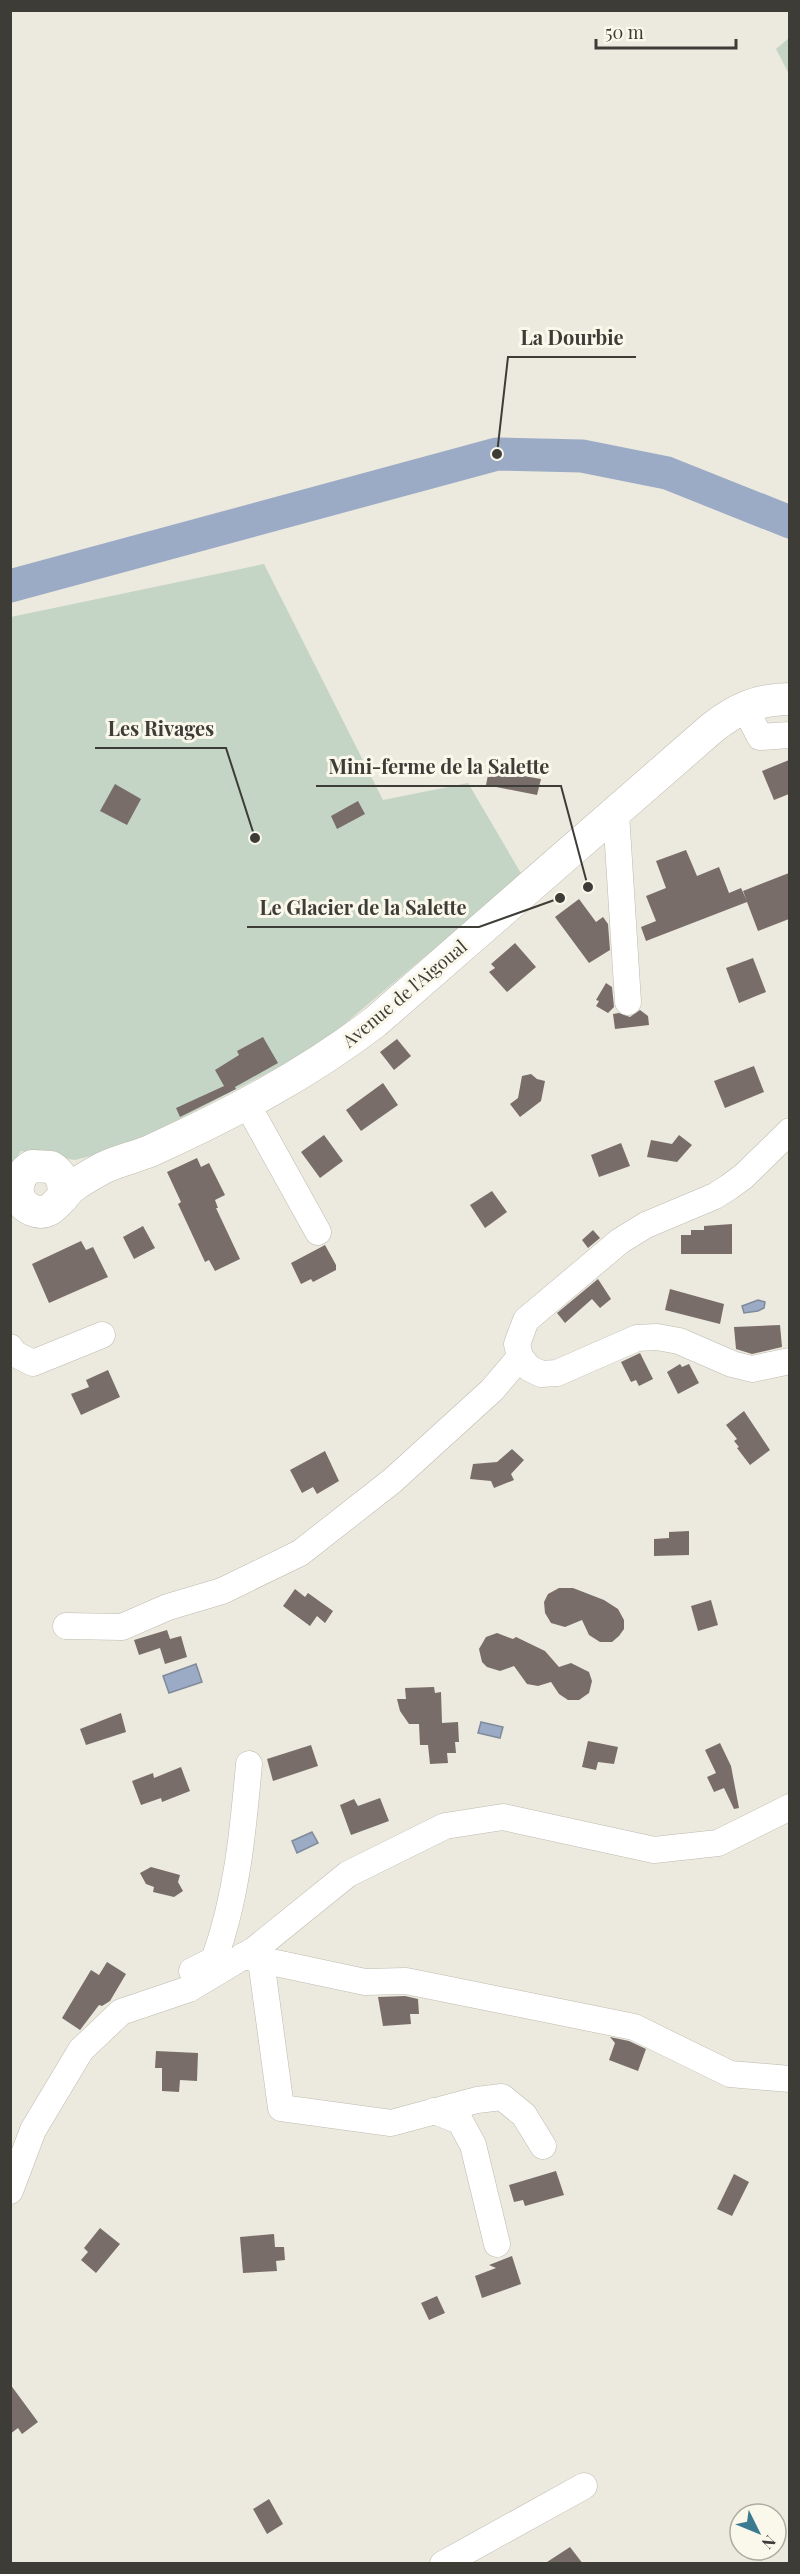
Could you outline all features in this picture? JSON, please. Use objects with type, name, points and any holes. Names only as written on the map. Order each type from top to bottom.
[{"type":"main road","name":"Avenue de l'Aigoual","points":[[16,1202],[22,1174],[32,1166],[45,1165],[59,1184],[78,1183],[105,1167],[149,1151],[247,1104],[327,1057],[375,1022],[712,728],[744,706],[764,700],[789,699]]},
{"type":"street","points":[[744,706],[760,736],[789,735]]},
{"type":"street","points":[[616,813],[628,1002]]},
{"type":"street","points":[[247,1104],[318,1232]]},
{"type":"street","points":[[789,1131],[744,1176],[729,1187],[715,1196],[646,1225],[620,1241],[526,1320],[517,1344],[520,1357],[528,1368],[541,1374],[557,1373],[637,1338],[657,1337],[679,1341],[732,1364],[752,1369],[789,1361]]},
{"type":"street","points":[[10,1347],[15,1354],[33,1363],[102,1335]]},
{"type":"street","points":[[66,1626],[122,1628],[168,1607],[222,1591],[300,1553],[392,1481],[492,1390],[520,1357]]},
{"type":"street","points":[[10,2191],[33,2130],[81,2050],[157,1982],[173,1979],[214,1960],[228,1923],[245,1815],[249,1764]]},
{"type":"street","points":[[121,2012],[189,1989],[252,1958],[348,1874],[445,1826],[503,1817],[654,1850],[718,1843],[789,1807]]},
{"type":"street","points":[[252,1958],[365,1982],[406,1981],[634,2026],[730,2074],[789,2079]]},
{"type":"street","points":[[252,1958],[281,2108],[391,2123],[477,2100],[502,2097],[524,2115],[543,2146]]},
{"type":"street","points":[[434,2111],[460,2121],[473,2145],[497,2244]]},
{"type":"street","points":[[443,2564],[584,2486]]},
{"type":"green space","points":[[789,38],[789,74],[776,49]]},
{"type":"green space","points":[[264,564],[383,800],[468,783],[522,875],[317,1047],[149,1135],[106,1152],[75,1160],[21,1151],[11,1166],[11,617]]},
{"type":"water","points":[[758,1300],[765,1302],[764,1308],[744,1313],[742,1306]]},
{"type":"water","points":[[196,1664],[202,1682],[169,1693],[163,1676]]},
{"type":"water","points":[[481,1722],[503,1727],[500,1738],[478,1733]]},
{"type":"water","points":[[312,1832],[318,1843],[297,1853],[292,1841]]},
{"type":"building","points":[[789,760],[789,794],[774,800],[762,771]]},
{"type":"building","points":[[489,770],[541,779],[537,795],[486,785]]},
{"type":"building","points":[[115,784],[141,799],[127,825],[100,811]]},
{"type":"building","points":[[358,801],[365,814],[337,829],[331,816]]},
{"type":"building","points":[[686,850],[697,876],[719,867],[729,893],[741,888],[747,901],[743,891],[789,873],[789,919],[758,931],[747,902],[646,941],[641,927],[656,921],[646,896],[666,888],[656,861]]},
{"type":"building","points":[[579,899],[596,922],[603,917],[608,924],[610,950],[589,963],[555,917]]},
{"type":"building","points":[[515,943],[536,967],[507,992],[489,972],[495,968],[491,964]]},
{"type":"building","points":[[753,958],[766,992],[739,1003],[726,968]]},
{"type":"building","points":[[606,983],[612,987],[614,1007],[608,1013],[596,1006],[599,1001],[596,1000]]},
{"type":"building","points":[[640,1010],[648,1016],[649,1025],[615,1029],[613,1014],[619,1013],[630,1017]]},
{"type":"building","points":[[263,1037],[278,1063],[235,1087],[236,1089],[180,1117],[176,1108],[224,1086],[215,1070],[239,1055],[237,1051]]},
{"type":"building","points":[[397,1039],[411,1056],[394,1070],[380,1052]]},
{"type":"building","points":[[754,1066],[764,1092],[725,1108],[714,1081]]},
{"type":"building","points":[[531,1074],[545,1081],[541,1101],[520,1117],[510,1104],[518,1098],[522,1076]]},
{"type":"building","points":[[383,1083],[398,1105],[361,1131],[346,1110]]},
{"type":"building","points":[[324,1135],[343,1161],[320,1178],[301,1152]]},
{"type":"building","points":[[679,1135],[692,1145],[677,1162],[647,1157],[651,1140],[672,1144]]},
{"type":"building","points":[[621,1143],[630,1166],[599,1177],[591,1155]]},
{"type":"building","points":[[197,1158],[201,1167],[209,1163],[225,1195],[215,1200],[218,1208],[216,1208],[240,1259],[215,1271],[209,1260],[205,1262],[178,1204],[181,1202],[167,1172]]},
{"type":"building","points":[[492,1191],[507,1212],[485,1228],[470,1205]]},
{"type":"building","points":[[732,1224],[732,1254],[681,1254],[681,1235],[691,1235],[691,1230],[704,1230],[704,1226]]},
{"type":"building","points":[[143,1226],[155,1248],[134,1259],[123,1237]]},
{"type":"building","points":[[593,1230],[600,1238],[588,1248],[582,1240]]},
{"type":"building","points":[[81,1241],[86,1250],[93,1247],[108,1277],[49,1303],[32,1264]]},
{"type":"building","points":[[325,1245],[336,1265],[336,1270],[313,1282],[311,1279],[301,1284],[291,1263]]},
{"type":"building","points":[[598,1279],[611,1299],[600,1308],[592,1299],[565,1323],[557,1313]]},
{"type":"building","points":[[670,1289],[724,1304],[720,1324],[665,1310]]},
{"type":"building","points":[[780,1325],[782,1347],[752,1354],[736,1349],[734,1327]]},
{"type":"building","points":[[640,1353],[653,1379],[639,1386],[636,1380],[631,1382],[621,1362]]},
{"type":"building","points":[[680,1364],[682,1367],[689,1364],[699,1383],[678,1394],[667,1372]]},
{"type":"building","points":[[108,1370],[120,1397],[81,1415],[71,1394],[89,1387],[86,1380]]},
{"type":"building","points":[[744,1411],[770,1450],[750,1465],[737,1448],[739,1447],[734,1441],[737,1439],[726,1425]]},
{"type":"building","points":[[512,1449],[524,1460],[511,1474],[514,1480],[494,1488],[491,1481],[470,1479],[473,1464],[497,1462]]},
{"type":"building","points":[[325,1451],[339,1481],[317,1494],[313,1487],[302,1493],[290,1470]]},
{"type":"building","points":[[689,1531],[689,1555],[654,1556],[654,1539],[669,1538],[669,1532]]},
{"type":"building","points":[[559,1588],[573,1588],[604,1600],[618,1609],[624,1620],[624,1629],[612,1642],[600,1642],[589,1635],[582,1620],[565,1627],[551,1623],[545,1613],[544,1602],[548,1594]]},
{"type":"building","points":[[295,1589],[305,1597],[308,1593],[333,1611],[325,1623],[317,1616],[310,1626],[283,1606]]},
{"type":"building","points":[[711,1600],[718,1625],[698,1631],[691,1606]]},
{"type":"building","points":[[167,1630],[170,1639],[181,1636],[187,1657],[165,1664],[160,1648],[139,1655],[134,1640]]},
{"type":"building","points":[[497,1633],[513,1639],[516,1637],[545,1651],[559,1667],[571,1663],[589,1672],[592,1681],[589,1693],[579,1700],[568,1700],[559,1694],[551,1682],[538,1686],[527,1684],[514,1666],[500,1671],[487,1667],[482,1662],[479,1649],[486,1637]]},
{"type":"building","points":[[434,1687],[435,1693],[441,1692],[442,1723],[458,1722],[459,1742],[455,1742],[456,1753],[447,1753],[448,1763],[430,1764],[428,1745],[420,1745],[419,1724],[409,1724],[400,1711],[397,1699],[406,1699],[405,1688]]},
{"type":"building","points":[[121,1713],[126,1732],[86,1745],[80,1729]]},
{"type":"building","points":[[588,1741],[618,1747],[614,1764],[598,1762],[596,1770],[582,1767]]},
{"type":"building","points":[[720,1743],[731,1766],[739,1808],[734,1809],[724,1788],[714,1792],[707,1777],[716,1773],[705,1750]]},
{"type":"building","points":[[311,1745],[318,1766],[273,1781],[267,1759]]},
{"type":"building","points":[[181,1767],[190,1791],[162,1802],[161,1798],[141,1805],[132,1781],[153,1773],[154,1778]]},
{"type":"building","points":[[380,1798],[389,1821],[351,1835],[340,1805],[354,1799],[358,1806]]},
{"type":"building","points":[[151,1867],[180,1875],[178,1882],[183,1891],[174,1897],[153,1892],[154,1887],[146,1884],[140,1873]]},
{"type":"building","points":[[107,1962],[126,1974],[110,2001],[102,2006],[99,2005],[80,2030],[62,2018],[91,1970],[99,1975]]},
{"type":"building","points":[[405,1996],[418,1999],[419,2014],[410,2014],[411,2024],[383,2026],[378,1997]]},
{"type":"building","points":[[610,2037],[629,2041],[646,2049],[638,2071],[609,2060],[615,2043]]},
{"type":"building","points":[[156,2051],[198,2053],[197,2081],[180,2080],[179,2092],[162,2091],[162,2068],[155,2068]]},
{"type":"building","points":[[556,2171],[564,2195],[525,2206],[523,2200],[514,2202],[509,2185]]},
{"type":"building","points":[[734,2174],[749,2182],[732,2216],[717,2209]]},
{"type":"building","points":[[100,2228],[120,2244],[96,2273],[81,2260],[88,2252],[84,2248]]},
{"type":"building","points":[[274,2234],[275,2247],[284,2247],[285,2260],[276,2261],[277,2271],[243,2273],[240,2237]]},
{"type":"building","points":[[512,2256],[521,2284],[482,2298],[475,2276],[496,2268],[489,2265]]},
{"type":"building","points":[[437,2296],[445,2313],[429,2320],[421,2303]]},
{"type":"building","points":[[10,2384],[38,2422],[22,2434],[18,2428],[10,2434]]},
{"type":"building","points":[[269,2499],[283,2524],[267,2534],[253,2509]]},
{"type":"building","points":[[570,2547],[583,2564],[544,2564]]},
{"type":"waterway","points":[[10,586],[497,454],[582,456],[667,473],[790,522]]},
{"type":"place","name":"La Dourbie","points":[[497,454]]},
{"type":"place","name":"Les Rivages","points":[[255,838]]},
{"type":"place","name":"Mini-ferme de la Salette","points":[[588,887]]},
{"type":"place","name":"Le Glacier de la Salette","points":[[560,898]]}]
